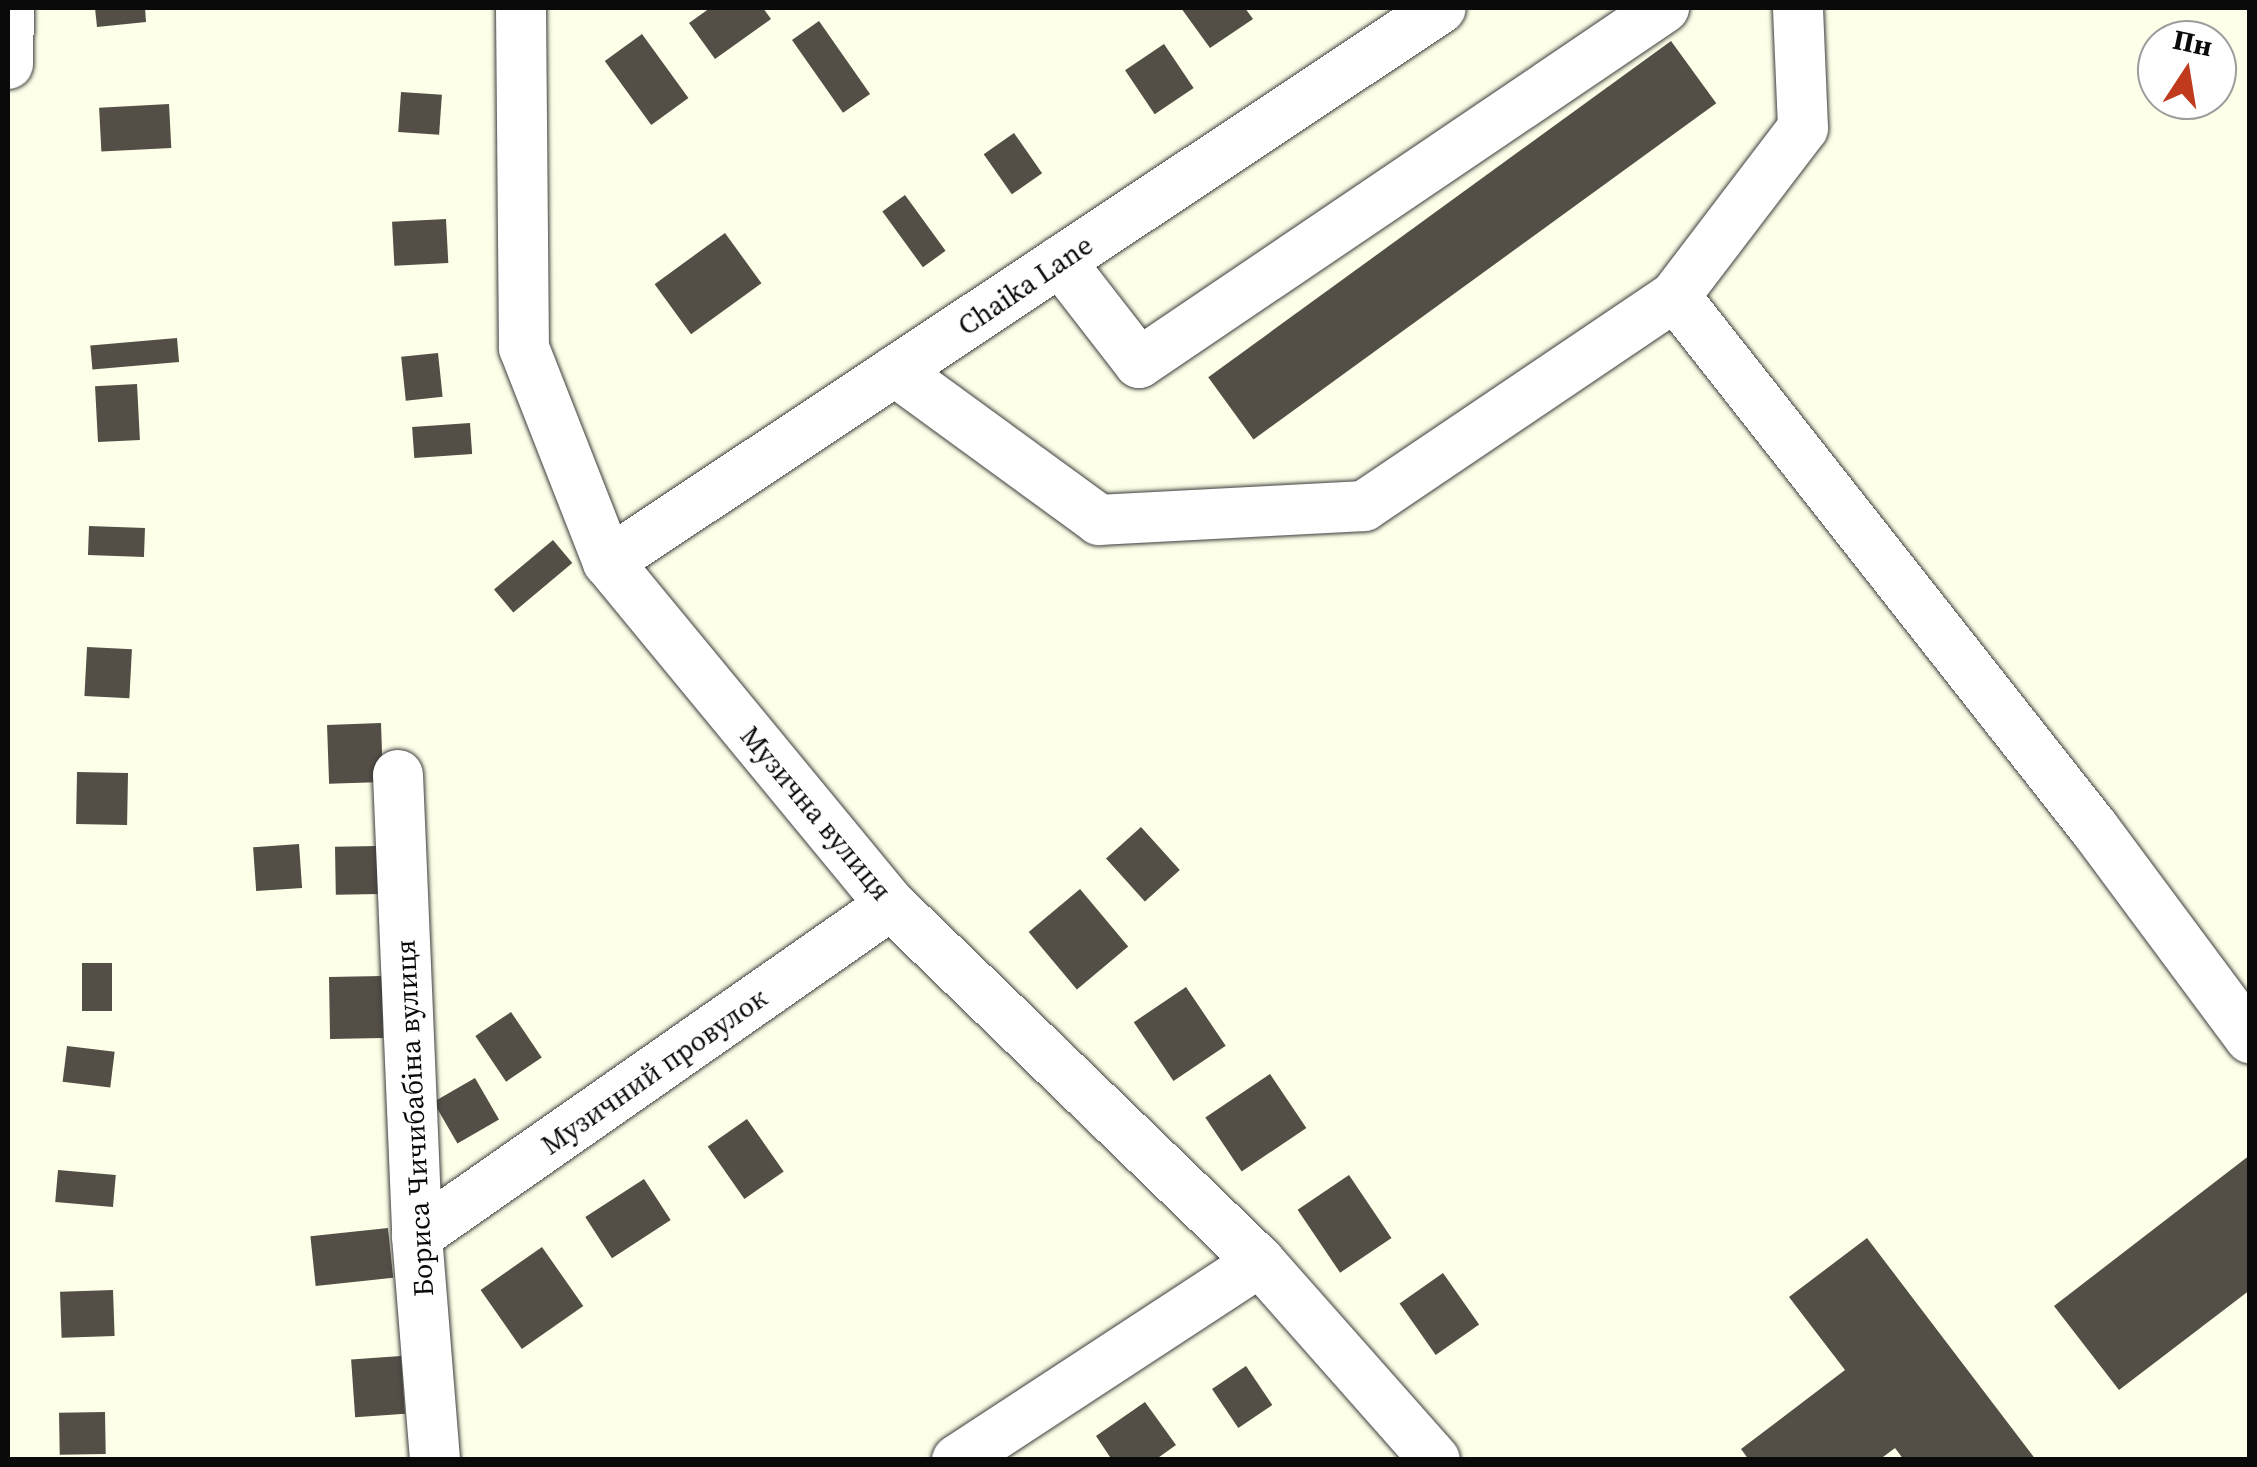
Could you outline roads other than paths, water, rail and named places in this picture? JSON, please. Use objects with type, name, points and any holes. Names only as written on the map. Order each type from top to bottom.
[{"type":"street","points":[[8,64],[9,8]]},
{"type":"street","name":"Музична вулиця","points":[[522,8],[524,348],[608,562],[892,906],[1260,1262],[1435,1460]]},
{"type":"street","name":"Chaika Lane","points":[[608,562],[1441,8]]},
{"type":"street","points":[[1060,262],[1139,363],[1664,8]]},
{"type":"street","points":[[895,371],[1099,520],[1364,506],[1675,296],[1803,128],[1798,8]]},
{"type":"street","points":[[1675,296],[2094,828],[2250,1038]]},
{"type":"street","name":"Бориса Чичибабіна вулиця","points":[[398,775],[417,1236],[436,1460]]},
{"type":"street","name":"Музичний провулок","points":[[417,1236],[892,906]]},
{"type":"street","points":[[957,1460],[1260,1262]]}]
